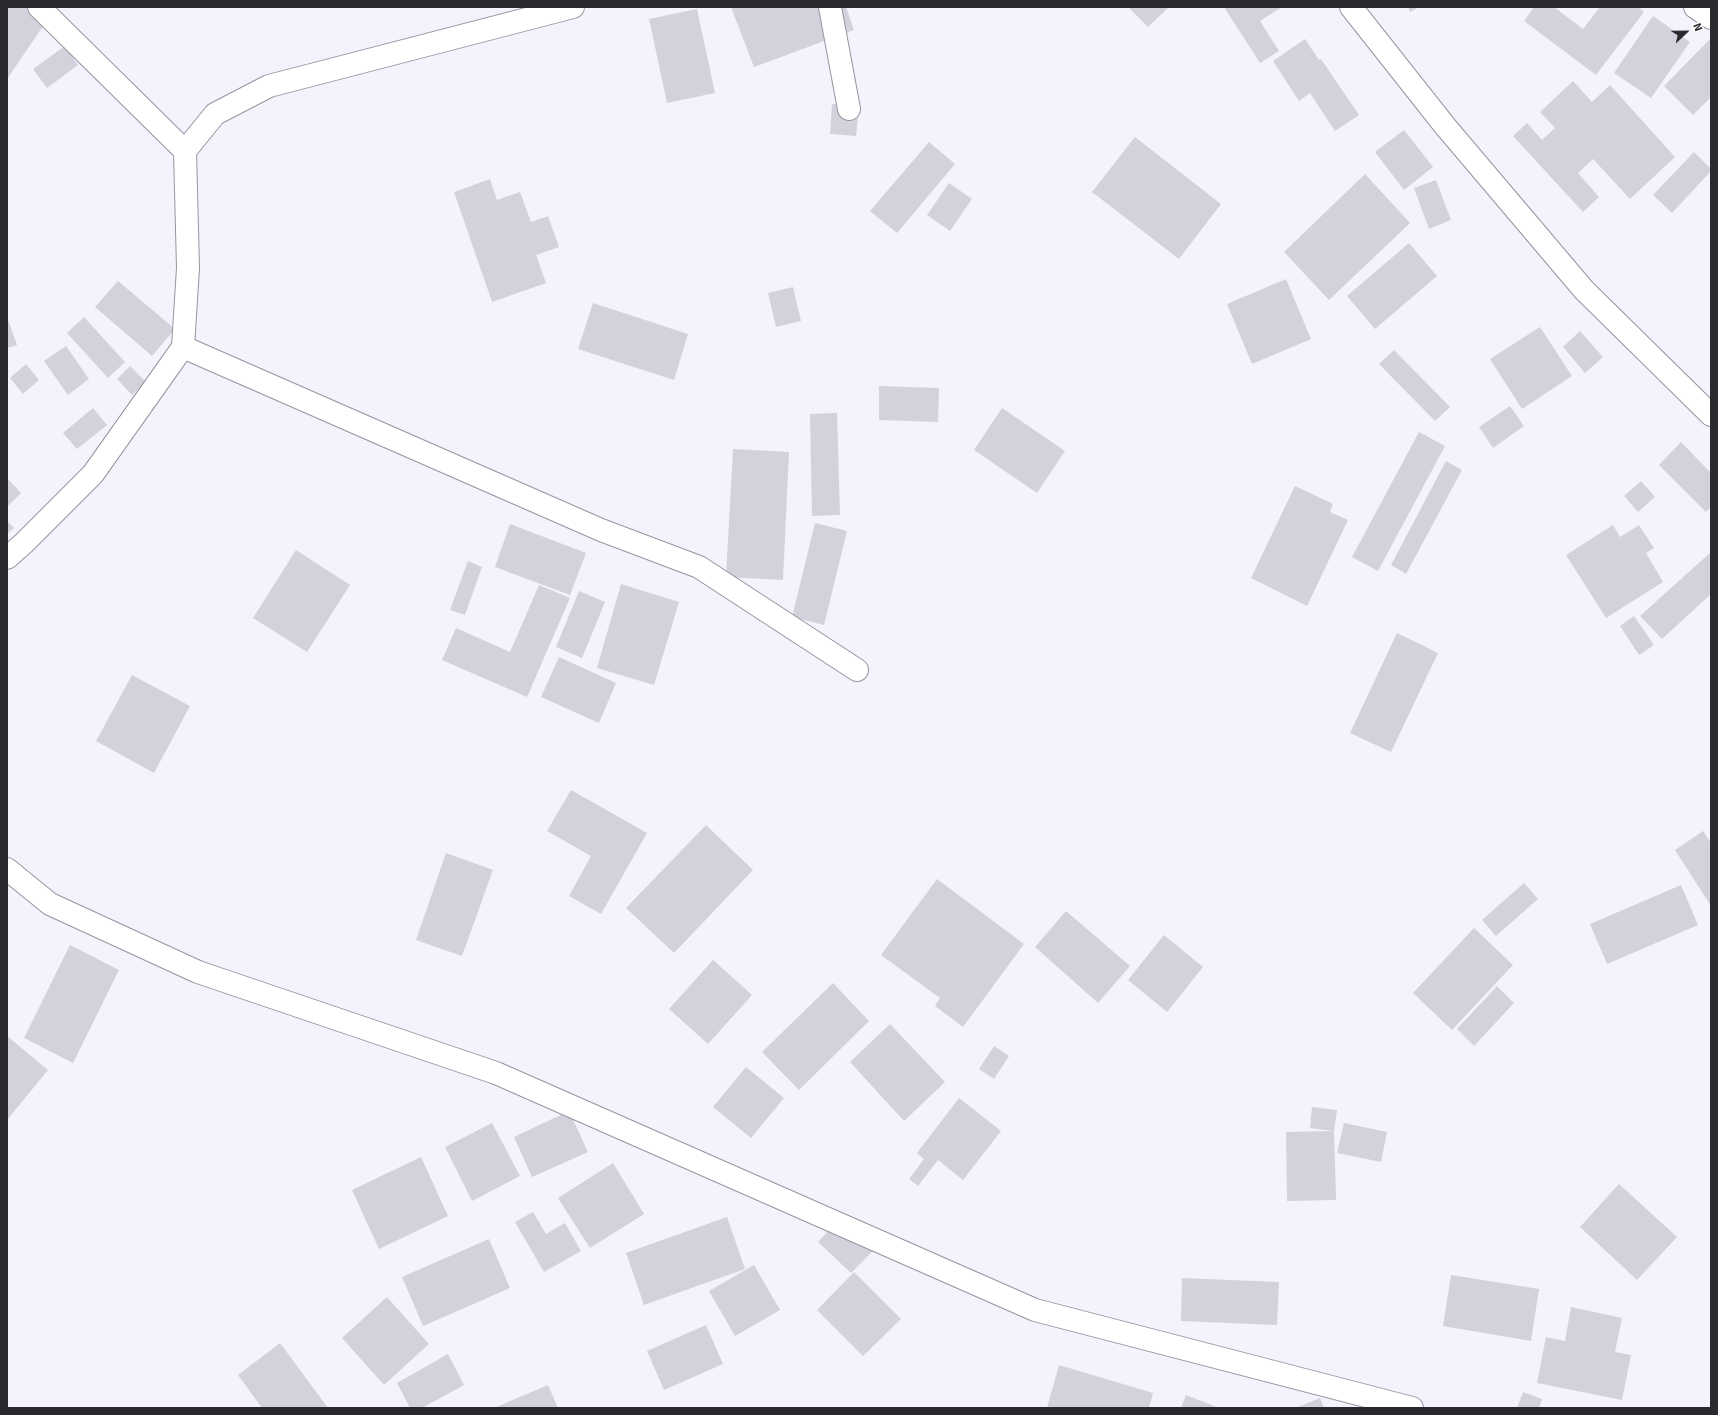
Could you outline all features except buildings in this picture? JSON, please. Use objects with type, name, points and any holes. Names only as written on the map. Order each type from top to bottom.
[{"type":"street","points":[[40,7],[185,151]]},
{"type":"street","points":[[7,558],[93,474],[183,347],[188,268],[185,151],[215,114],[269,86],[573,7]]},
{"type":"street","points":[[830,7],[849,109]]},
{"type":"street","points":[[1351,7],[1445,126],[1584,290],[1711,415]]},
{"type":"street","points":[[1695,7],[1711,18]]},
{"type":"street","points":[[183,347],[601,530],[699,567],[857,670]]},
{"type":"street","points":[[7,869],[50,904],[198,972],[496,1073],[1035,1310],[1412,1408]]}]
